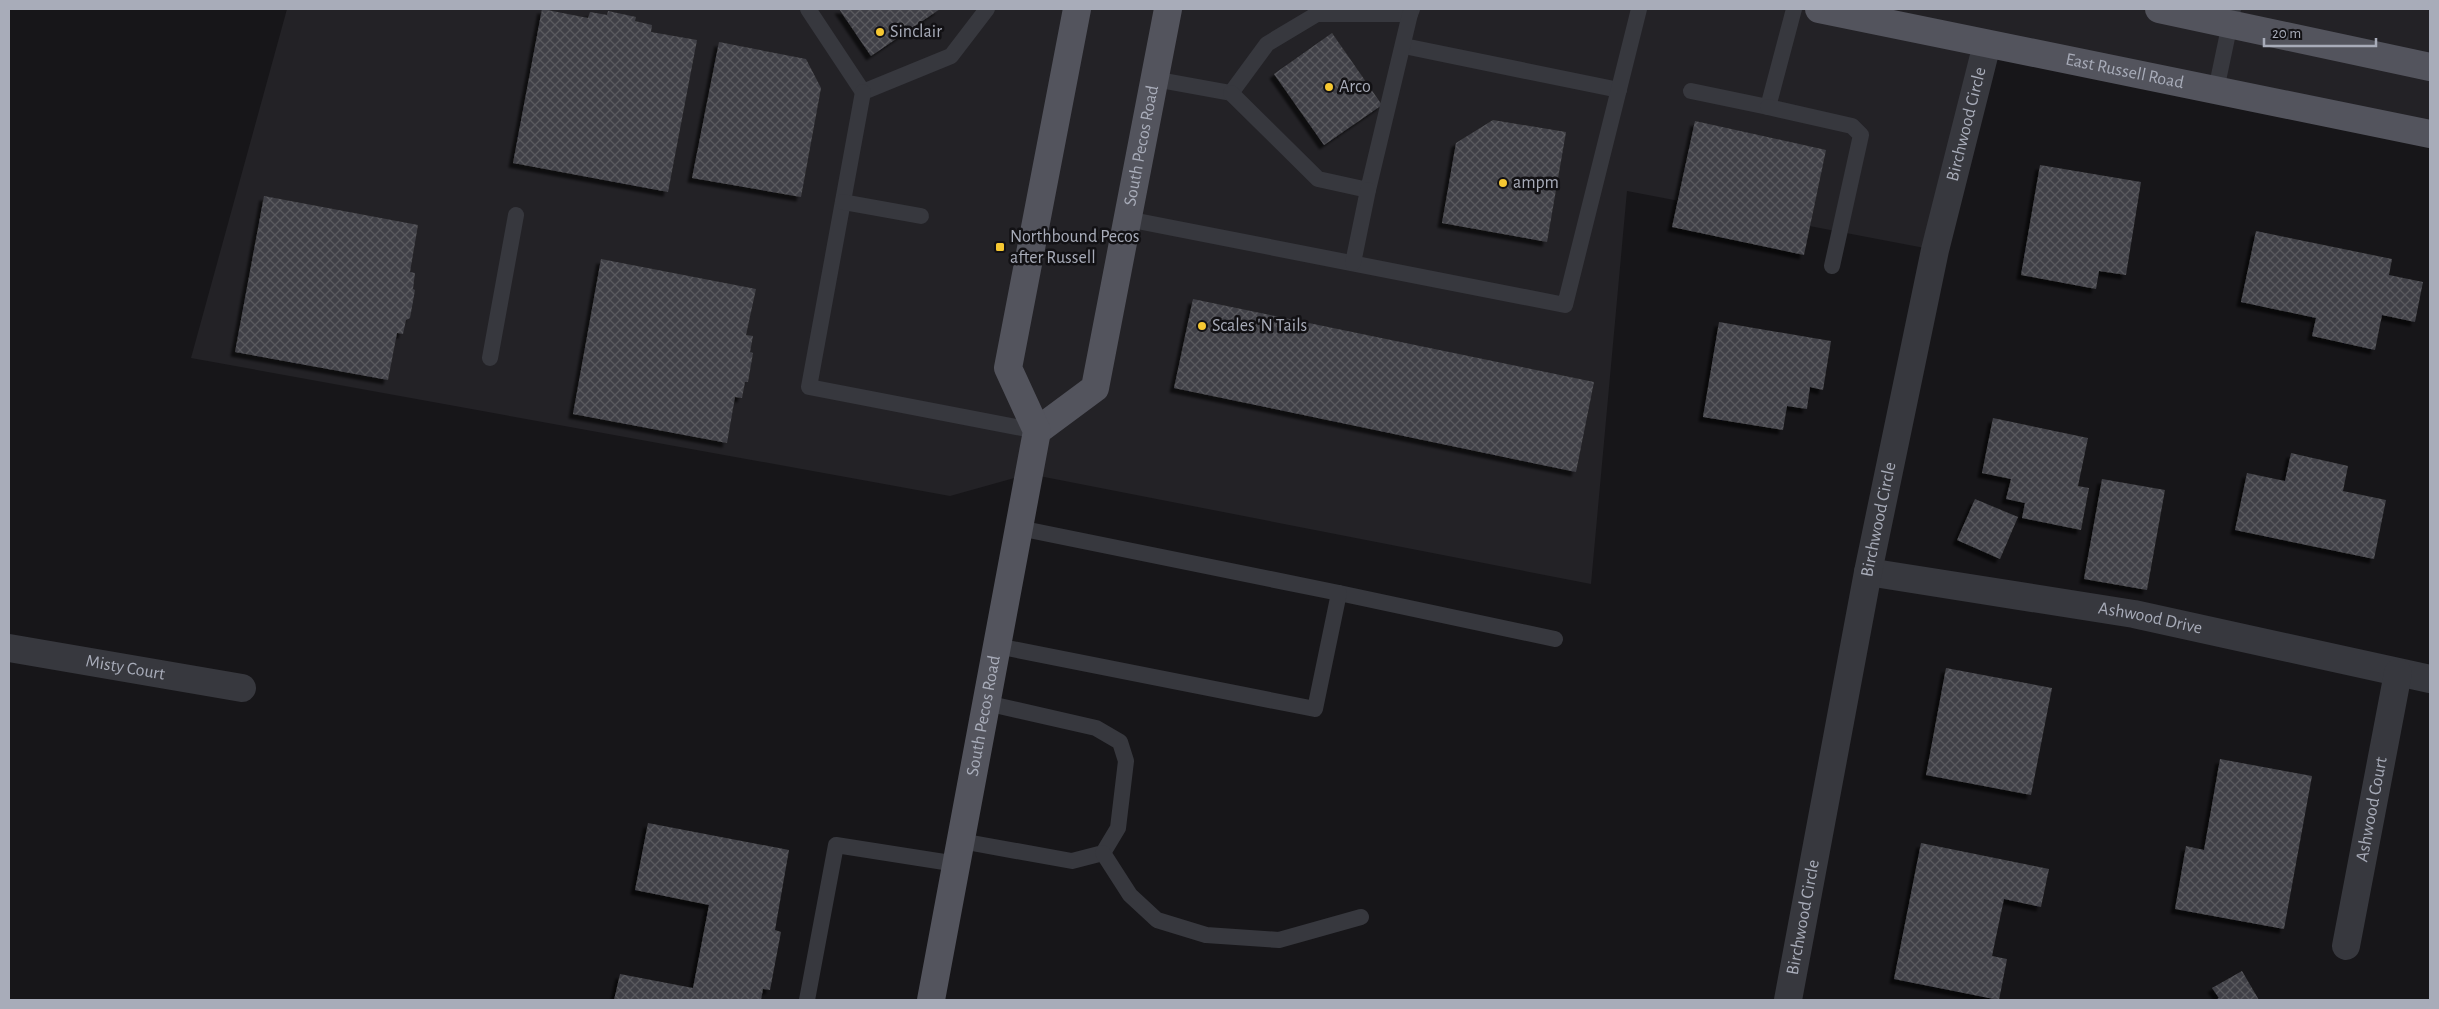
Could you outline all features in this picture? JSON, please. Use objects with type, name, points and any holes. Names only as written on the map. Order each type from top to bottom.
[{"type":"main road","points":[[1036,431],[1008,368],[1077,9]]},
{"type":"main road","name":"South Pecos Road","points":[[931,1000],[1036,431],[1095,388],[1168,9]]},
{"type":"main road","name":"East Russell Road","points":[[1819,9],[2430,134]]},
{"type":"main road","points":[[2159,9],[2231,16],[2430,67]]},
{"type":"street","name":"Birchwood Circle","points":[[1788,1000],[1868,572],[1935,250],[1987,44]]},
{"type":"street","name":"Ashwood Drive","points":[[1868,572],[2134,614],[2430,679]]},
{"type":"street","name":"Misty Court","points":[[9,648],[242,688]]},
{"type":"street","name":"Ashwood Court","points":[[2346,946],[2398,673]]},
{"type":"lane","points":[[808,9],[863,92],[809,387],[1036,431]]},
{"type":"lane","points":[[863,92],[950,56],[987,9]]},
{"type":"lane","points":[[1127,219],[1565,305],[1639,9]]},
{"type":"lane","points":[[1768,107],[1794,9]]},
{"type":"lane","points":[[1231,93],[1267,44],[1318,14],[1411,12],[1368,190],[1353,263]]},
{"type":"lane","points":[[2216,90],[2231,16]]},
{"type":"lane","points":[[1404,46],[1619,90]]},
{"type":"lane","points":[[1154,79],[1231,93],[1318,179],[1368,190]]},
{"type":"lane","points":[[1691,91],[1852,126],[1861,134],[1832,266]]},
{"type":"lane","points":[[843,202],[921,216]]},
{"type":"lane","points":[[490,358],[516,215]]},
{"type":"lane","points":[[1019,528],[1555,639]]},
{"type":"lane","points":[[997,646],[1315,709],[1339,593]]},
{"type":"lane","points":[[807,1000],[836,845],[1072,860],[1103,853],[1118,828],[1126,761],[1120,742],[1096,728],[986,703]]},
{"type":"lane","points":[[1103,853],[1130,895],[1157,920],[1206,935],[1280,940],[1361,917]]},
{"type":"shaded area","points":[[287,9],[2430,9],[2430,134],[1987,44],[1935,250],[1627,191],[1591,584],[1029,474],[950,496],[191,358]]},
{"type":"building","points":[[542,9],[588,18],[590,12],[607,15],[608,11],[636,17],[635,21],[652,25],[651,32],[697,40],[668,192],[513,163]]},
{"type":"building","name":"Sinclair","points":[[839,9],[940,9],[871,56]]},
{"type":"building","points":[[1332,33],[1382,105],[1324,145],[1274,74]]},
{"type":"building","points":[[719,42],[806,59],[821,88],[801,197],[692,178]]},
{"type":"building","name":"ampm","points":[[1493,120],[1566,132],[1547,242],[1442,223],[1456,143]]},
{"type":"building","points":[[1695,121],[1826,150],[1804,255],[1672,227]]},
{"type":"building","points":[[2040,165],[2141,182],[2126,275],[2099,271],[2096,289],[2021,275]]},
{"type":"building","points":[[264,196],[418,225],[410,272],[415,273],[413,289],[415,290],[410,318],[406,320],[403,334],[397,333],[388,380],[235,352]]},
{"type":"building","points":[[2256,231],[2392,259],[2389,275],[2423,282],[2415,322],[2382,315],[2375,350],[2312,336],[2316,318],[2241,302]]},
{"type":"building","points":[[601,259],[756,289],[746,335],[753,336],[750,352],[753,353],[748,382],[745,382],[742,398],[735,397],[727,443],[573,414]]},
{"type":"building","points":[[1193,299],[1594,382],[1576,472],[1174,388]]},
{"type":"building","points":[[1719,322],[1831,341],[1823,390],[1810,387],[1807,409],[1787,406],[1783,430],[1703,417]]},
{"type":"building","points":[[1993,418],[2088,438],[2078,486],[2089,488],[2081,530],[2022,518],[2025,503],[2006,499],[2011,479],[1982,473]]},
{"type":"building","points":[[2291,453],[2348,466],[2343,491],[2386,500],[2374,559],[2235,530],[2247,473],[2285,481]]},
{"type":"building","points":[[2102,479],[2165,490],[2147,590],[2084,579]]},
{"type":"building","points":[[1975,499],[2018,517],[2000,559],[1957,540]]},
{"type":"building","points":[[1946,668],[2052,688],[2031,795],[1926,775]]},
{"type":"building","points":[[2220,759],[2312,776],[2284,929],[2175,909],[2186,846],[2204,850]]},
{"type":"building","points":[[648,823],[789,850],[775,930],[781,932],[770,990],[763,989],[761,1000],[614,1000],[620,974],[693,988],[709,905],[635,890]]},
{"type":"building","points":[[1921,843],[2049,869],[2041,907],[2004,899],[1992,956],[2007,959],[1999,1000],[1894,979]]},
{"type":"building","points":[[2242,971],[2259,1000],[2216,1000],[2219,998],[2212,988]]},
{"type":"place","name":"Sinclair","points":[[880,32]]},
{"type":"place","name":"Arco","points":[[1329,87]]},
{"type":"place","name":"ampm","points":[[1503,183]]},
{"type":"place","name":"Northbound Pecos after Russell","points":[[1000,247]]},
{"type":"place","name":"Scales 'N Tails","points":[[1202,326]]}]
